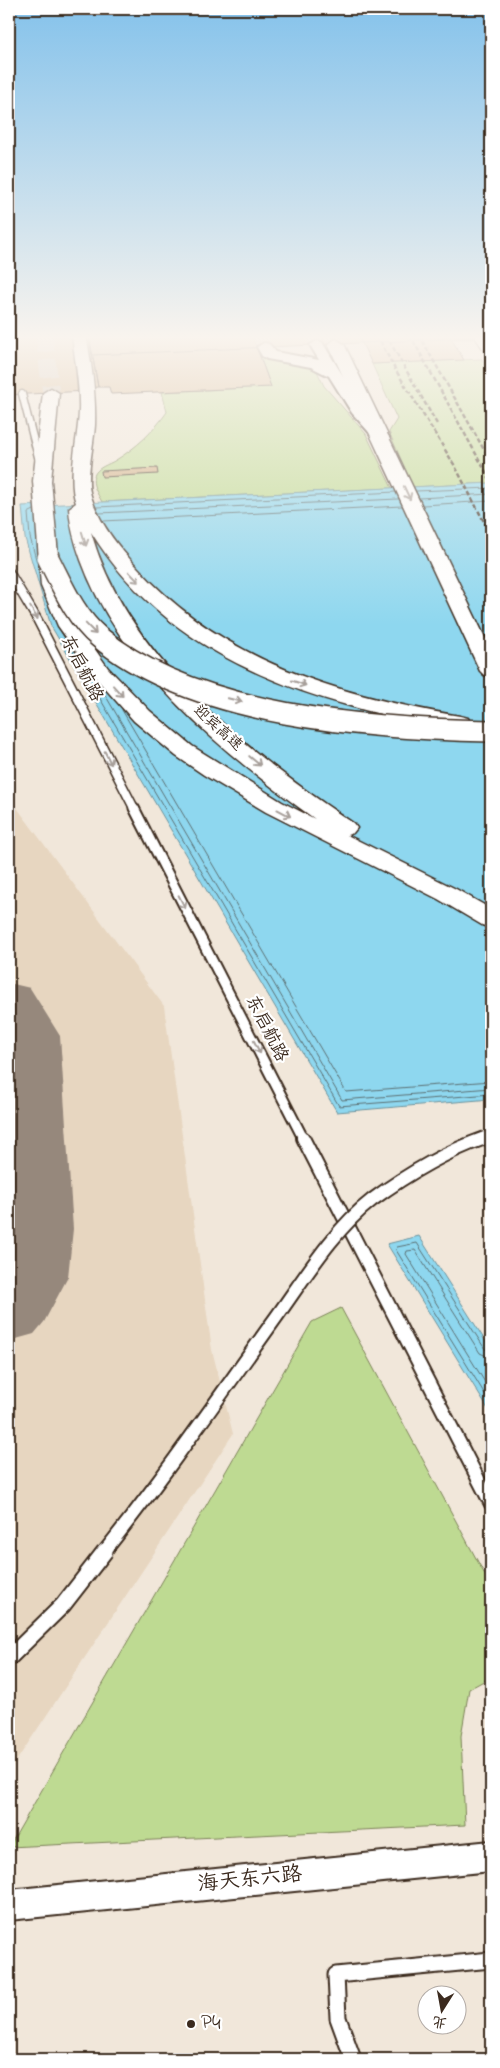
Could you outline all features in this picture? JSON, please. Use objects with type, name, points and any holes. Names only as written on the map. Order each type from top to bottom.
[{"type":"main road","name":"迎宾高速","points":[[47,432],[42,481],[51,586],[68,626],[83,649],[122,696],[163,734],[212,770],[274,807],[447,894]]},
{"type":"main road","name":"迎宾高速","points":[[85,432],[78,511],[79,525],[100,586],[129,636],[147,659],[211,722],[291,790],[447,894],[491,920]]},
{"type":"main road","points":[[378,432],[491,672]]},
{"type":"main road","points":[[81,487],[106,542],[127,569],[155,598],[187,626],[208,640],[263,668],[346,699],[423,718],[491,729]]},
{"type":"main road","points":[[48,558],[73,607],[100,638],[140,665],[176,681],[214,694],[314,716],[399,727],[491,729]]},
{"type":"street","points":[[375,432],[384,443]]},
{"type":"street","name":"海天东六路","points":[[9,1905],[491,1856]]},
{"type":"lane","points":[[33,432],[42,481]]},
{"type":"lane","name":"东启航路","points":[[9,572],[37,619],[491,1504]]},
{"type":"lane","points":[[9,1658],[63,1605],[136,1512],[330,1243],[371,1201],[417,1170],[468,1144],[491,1136]]},
{"type":"lane","points":[[353,2059],[338,2018],[336,1975],[491,1960]]},
{"type":"shaded area","points":[[9,797],[164,1006],[212,1350],[233,1434],[9,1772]]},
{"type":"green space","points":[[151,432],[364,432],[392,488],[102,502],[94,486],[93,479],[95,473],[100,468],[131,450]]},
{"type":"green space","points":[[389,432],[491,432],[491,483],[413,487]]},
{"type":"green space","points":[[341,1308],[491,1586],[491,1677],[469,1689],[461,1736],[465,1825],[9,1847],[312,1322]]},
{"type":"water","points":[[491,483],[491,1099],[337,1112],[51,626],[25,538],[22,506]]},
{"type":"water","points":[[419,1236],[491,1350],[491,1414],[387,1244]]},
{"type":"building","points":[[157,468],[158,474],[102,477],[101,471]]},
{"type":"taxiway","points":[[9,1001],[30,1036],[39,1229],[33,1277],[19,1304],[9,1315]]},
{"type":"railway","points":[[434,432],[455,466],[491,535]]},
{"type":"railway","points":[[464,432],[491,481]]},
{"type":"railway","points":[[474,432],[491,462]]},
{"type":"place","name":"P4","points":[[191,2024]]}]
